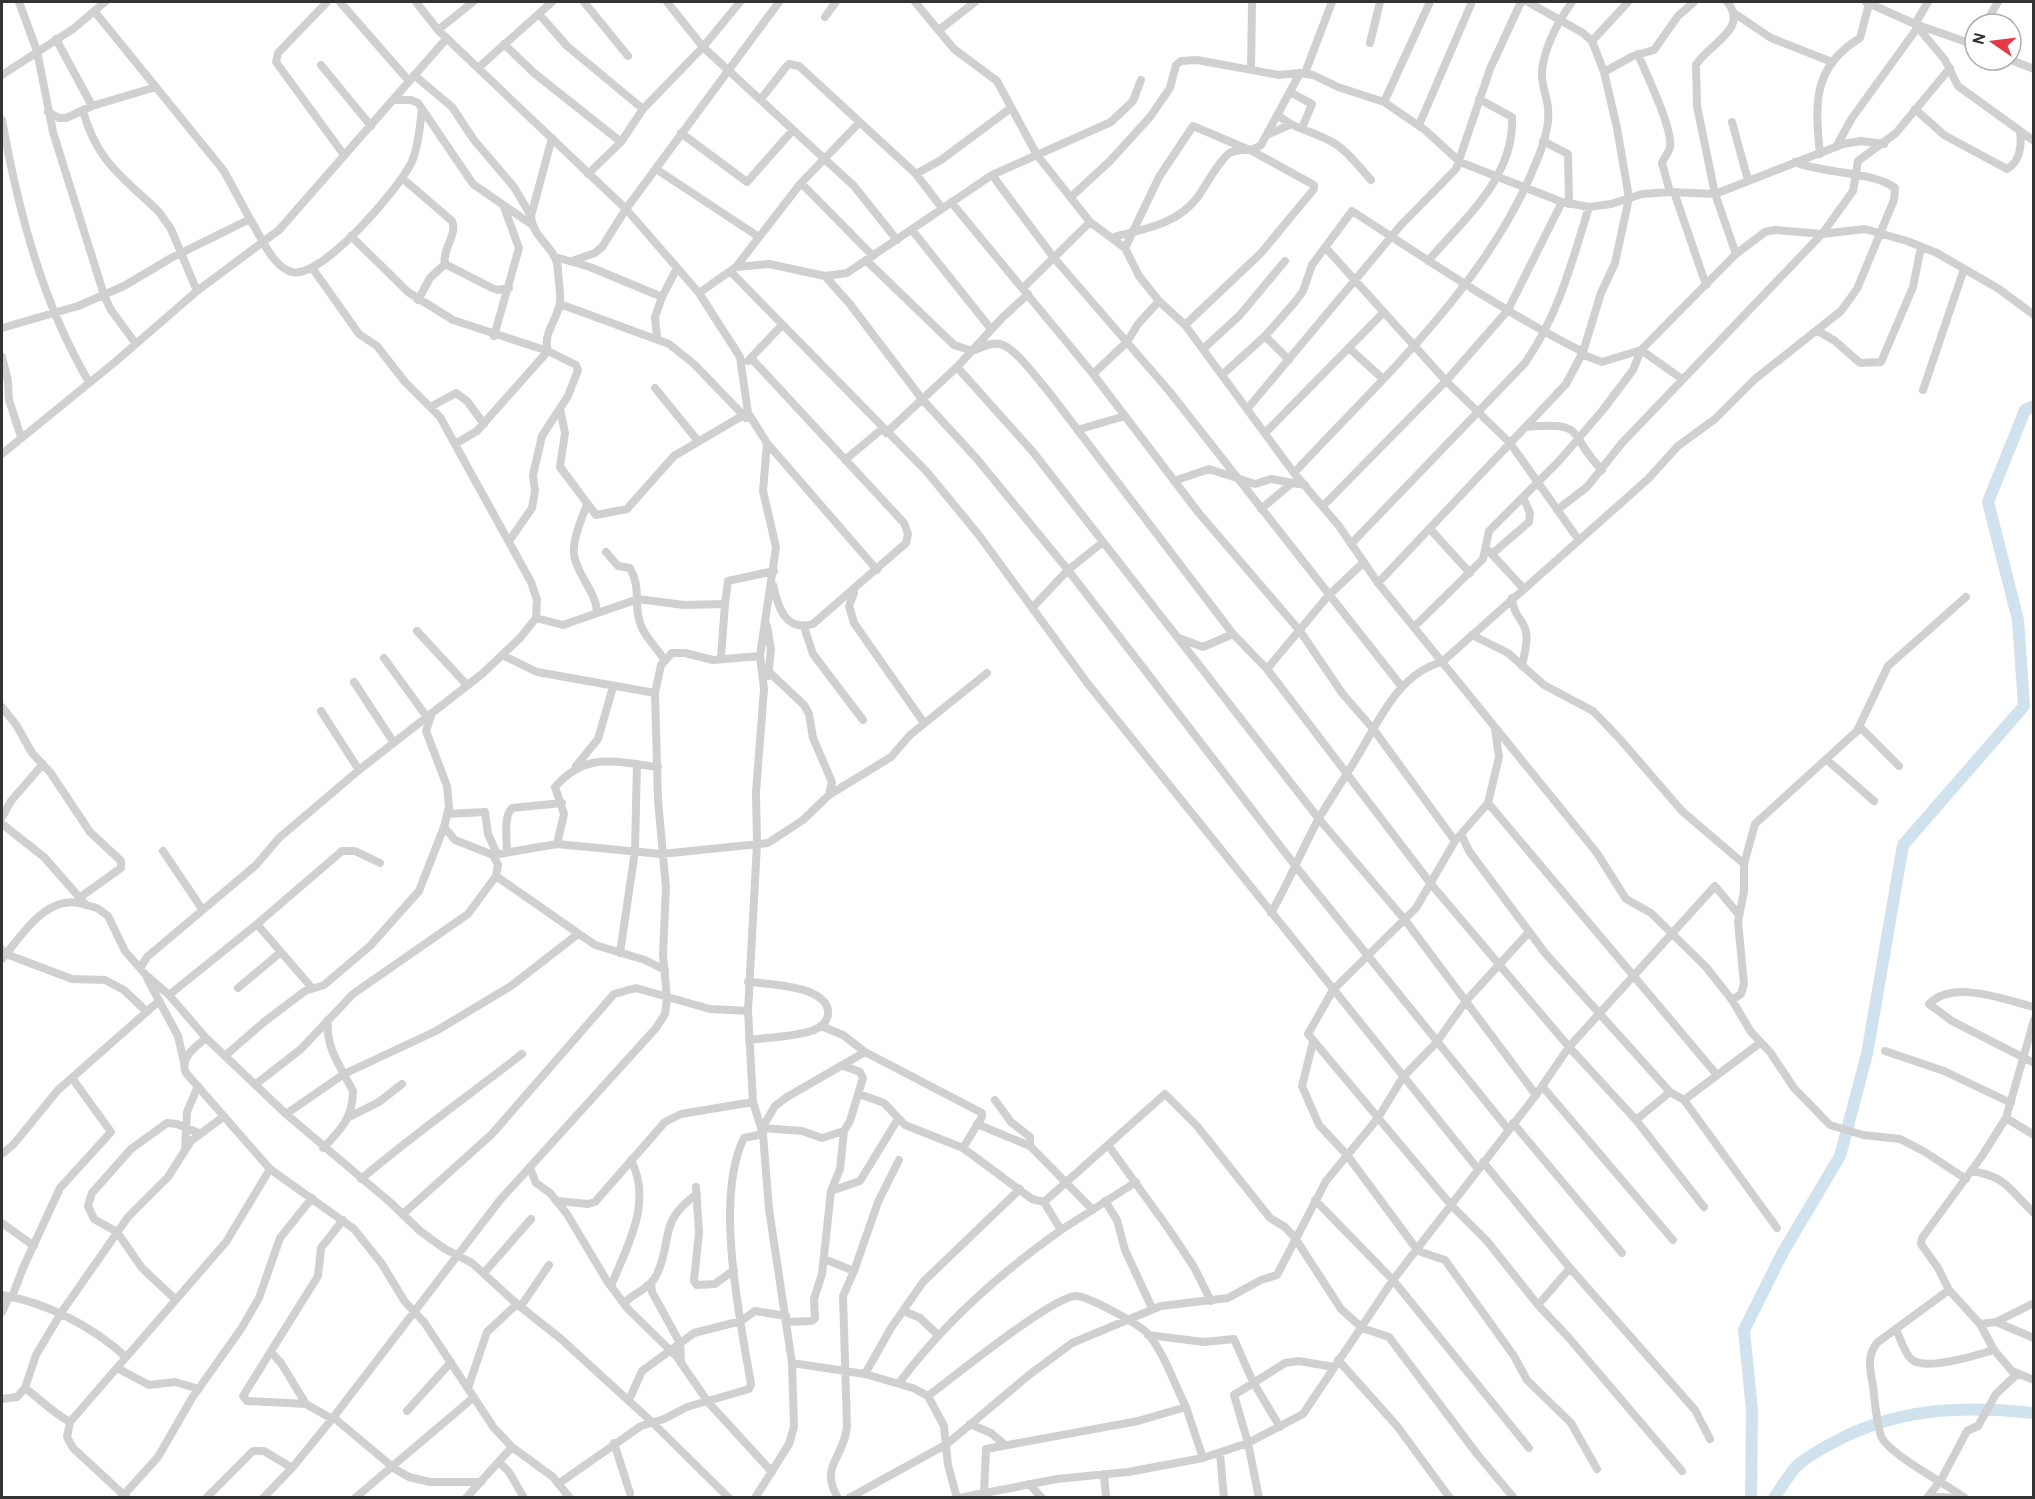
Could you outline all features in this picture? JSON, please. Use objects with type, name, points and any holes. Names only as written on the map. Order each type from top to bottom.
[{"type":"street","points":[[19,2],[37,51],[48,112],[104,295],[111,310],[136,344]]},
{"type":"street","points":[[2,75],[95,12],[105,2]]},
{"type":"street","points":[[327,2],[278,53],[276,62],[344,155]]},
{"type":"street","points":[[340,2],[411,78],[452,106],[474,140],[513,187],[555,257],[560,304],[546,338],[548,351],[484,424],[455,444]]},
{"type":"street","points":[[416,2],[438,30],[626,209],[699,293],[743,365],[748,413],[752,423],[877,570]]},
{"type":"street","points":[[438,30],[473,2]]},
{"type":"street","points":[[478,68],[552,2]]},
{"type":"street","points":[[584,2],[628,56]]},
{"type":"street","points":[[668,2],[703,47],[854,186],[897,240]]},
{"type":"street","points":[[588,174],[621,142],[643,109],[703,47],[740,2]]},
{"type":"street","points":[[572,261],[595,253],[602,247],[626,209],[779,2]]},
{"type":"street","points":[[825,17],[836,2]]},
{"type":"street","points":[[915,2],[954,49],[997,81],[1037,155],[1072,196],[1090,222],[1114,237],[1125,248],[1139,276],[1159,301],[1185,325],[1294,473],[1352,544],[1378,583],[1597,853],[1626,899],[1652,913],[1672,932],[1732,1000],[1760,1043],[1770,1052],[1801,1097],[1830,1125],[1863,1135],[1900,1139],[1966,1179]]},
{"type":"street","points":[[939,30],[975,2]]},
{"type":"street","points":[[1251,70],[1252,2]]},
{"type":"street","points":[[1114,237],[1167,222],[1183,213],[1196,200],[1227,155],[1235,150],[1252,151],[1261,145],[1302,73],[1332,2]]},
{"type":"street","points":[[1370,42],[1380,2]]},
{"type":"street","points":[[1384,102],[1430,2]]},
{"type":"street","points":[[1419,125],[1472,2]]},
{"type":"street","points":[[1248,408],[1391,236],[1460,162],[1479,99],[1501,42],[1521,2]]},
{"type":"street","points":[[1378,583],[1566,384],[1582,353],[1601,292],[1615,263],[1629,198],[1617,128],[1604,72],[1592,41],[1528,2]]},
{"type":"street","points":[[1294,473],[1413,346],[1465,285],[1487,255],[1523,188],[1543,141],[1549,110],[1542,74],[1548,47],[1560,20],[1572,2]]},
{"type":"street","points":[[1592,41],[1628,2]]},
{"type":"street","points":[[1604,72],[1638,54],[1653,50],[1678,16],[1694,2]]},
{"type":"street","points":[[1727,2],[1734,13],[1771,38],[1832,62]]},
{"type":"street","points":[[1836,147],[1851,118],[1916,25],[1928,2]]},
{"type":"street","points":[[1820,154],[1817,102],[1832,62],[1844,46],[1860,38],[1871,3],[1916,25],[1963,39]]},
{"type":"street","points":[[95,12],[224,171],[264,243],[286,270],[296,273],[313,269],[380,207],[413,160],[422,109]]},
{"type":"street","points":[[1734,13],[1731,29],[1699,60],[1695,70],[1698,83],[1697,106],[1715,194],[1736,254]]},
{"type":"street","points":[[538,14],[567,46],[643,109]]},
{"type":"street","points":[[1916,25],[1950,68],[1958,86],[2034,141]]},
{"type":"street","points":[[2,454],[197,291],[279,230],[447,38]]},
{"type":"street","points":[[56,39],[92,106]]},
{"type":"street","points":[[504,44],[534,73],[621,142]]},
{"type":"street","points":[[1638,54],[1670,140],[1662,166],[1706,285]]},
{"type":"street","points":[[1072,196],[1110,161],[1150,117],[1167,94],[1176,65],[1181,61],[1208,60],[1280,75],[1302,73],[1384,102],[1419,125],[1460,162],[1523,188],[1566,203],[1589,207],[1672,192],[1715,194],[1836,147],[1861,141],[1884,144]]},
{"type":"street","points":[[760,99],[786,67],[795,64],[916,174],[942,208]]},
{"type":"street","points":[[321,65],[371,126]]},
{"type":"street","points":[[1557,510],[1587,487],[1622,443],[1822,234],[1854,190],[1858,161],[1884,144],[1950,68]]},
{"type":"street","points":[[733,270],[769,264],[825,276],[847,273],[992,175],[1065,140],[1112,122],[1133,101],[1141,80]]},
{"type":"street","points":[[48,112],[62,119],[92,106],[156,87]]},
{"type":"street","points":[[1290,92],[1312,104],[1302,128]]},
{"type":"street","points":[[1428,261],[1498,178],[1508,151],[1512,117],[1479,99]]},
{"type":"street","points":[[393,100],[411,100],[422,109],[473,184],[504,207],[531,220]]},
{"type":"street","points":[[916,174],[941,160],[1011,108]]},
{"type":"street","points":[[1916,108],[1944,135],[2007,169],[2018,156],[2022,142],[2020,132]]},
{"type":"street","points":[[83,111],[89,134],[98,152],[159,212],[171,229],[197,291]]},
{"type":"street","points":[[1278,115],[1289,125],[1302,128],[1337,145],[1371,180]]},
{"type":"street","points":[[2,120],[20,201],[53,313],[89,382]]},
{"type":"street","points":[[1732,122],[1748,180]]},
{"type":"street","points":[[699,293],[733,270],[801,183],[858,123]]},
{"type":"street","points":[[1267,135],[1289,125]]},
{"type":"street","points":[[1125,248],[1159,177],[1193,126],[1252,151],[1311,182],[1314,189],[1261,253],[1185,325]]},
{"type":"street","points":[[681,133],[747,182],[793,130]]},
{"type":"street","points":[[531,220],[552,138]]},
{"type":"street","points":[[1323,506],[1446,381],[1508,310],[1566,203],[1568,154],[1543,141]]},
{"type":"street","points":[[1271,913],[1297,868],[1319,819],[1386,707],[1402,687],[1424,668],[1442,662],[1522,588],[1648,478],[1678,447],[1715,419],[1755,379],[1818,331],[1850,302],[1869,263],[1894,200],[1895,188],[1856,175],[1833,173],[1795,162]]},
{"type":"street","points":[[656,169],[759,237]]},
{"type":"street","points":[[992,175],[1054,258],[1127,342],[1237,476],[1328,596],[1402,687]]},
{"type":"street","points":[[402,178],[452,221],[453,233],[444,250],[445,264]]},
{"type":"street","points":[[801,183],[943,337],[961,348],[972,351],[991,344],[1008,347],[1048,391],[1233,634],[1267,669],[1431,884],[1569,1047],[1636,1120],[1704,1207]]},
{"type":"street","points":[[951,202],[1093,374],[1174,481],[1300,630],[1342,693],[1374,730],[1455,841]]},
{"type":"street","points":[[494,336],[519,248],[504,207]]},
{"type":"street","points":[[1352,544],[1525,363],[1544,332],[1567,278],[1589,207]]},
{"type":"street","points":[[1222,375],[1265,336],[1303,291],[1312,265],[1352,211],[1465,285],[1582,353],[1602,362],[1641,350]]},
{"type":"street","points":[[2,328],[73,308],[104,295],[134,281],[180,253],[250,219]]},
{"type":"street","points":[[845,460],[884,431],[957,368],[1054,258],[1090,222]]},
{"type":"street","points":[[1414,627],[1484,559],[1489,531],[1580,437],[1633,370],[1641,350],[1736,254],[1765,232],[1784,230],[1822,234],[1853,229],[1879,233],[1921,247],[1964,268],[1999,289],[2034,315]]},
{"type":"street","points":[[912,230],[991,329]]},
{"type":"street","points":[[351,236],[380,267],[418,300],[453,320],[572,361],[578,370],[560,410],[542,436],[533,474],[535,491],[532,508],[509,541]]},
{"type":"street","points":[[1325,247],[1446,381],[1510,443],[1578,539]]},
{"type":"street","points":[[1818,331],[1835,341],[1860,363],[1881,362],[1913,286],[1921,247]]},
{"type":"street","points":[[555,257],[572,261],[662,297]]},
{"type":"street","points":[[1203,350],[1240,315],[1285,261]]},
{"type":"street","points":[[445,264],[492,288],[498,290],[509,288]]},
{"type":"street","points":[[418,300],[430,278],[445,264]]},
{"type":"street","points":[[657,338],[655,317],[662,297],[677,268]]},
{"type":"street","points":[[1923,390],[1964,268]]},
{"type":"street","points":[[313,269],[359,334],[377,345],[405,382],[432,406],[531,582],[537,600],[536,618],[482,674],[466,684],[359,770],[147,957],[143,971],[178,1036],[186,1073],[270,1169],[343,1220],[377,1258],[401,1296],[451,1362],[494,1428],[512,1447],[547,1472],[567,1497]]},
{"type":"street","points":[[733,270],[884,431],[927,472],[978,534],[1088,684],[1403,1077],[1691,1406],[1710,1438]]},
{"type":"street","points":[[825,276],[849,303],[922,399],[977,459],[1068,570],[1297,868],[1436,1043],[1622,1253]]},
{"type":"street","points":[[1093,374],[1127,342],[1138,324],[1159,301]]},
{"type":"street","points":[[560,304],[669,344],[694,364],[742,416],[752,423]]},
{"type":"street","points":[[1266,432],[1384,312]]},
{"type":"street","points":[[743,365],[782,324]]},
{"type":"street","points":[[1265,336],[1289,360]]},
{"type":"street","points":[[1348,348],[1382,378]]},
{"type":"street","points":[[1641,350],[1682,379]]},
{"type":"street","points":[[2,357],[8,381],[9,400],[21,437]]},
{"type":"street","points":[[751,358],[903,523],[908,534],[906,543],[856,589],[824,617],[804,627],[793,624],[782,614],[772,580]]},
{"type":"street","points":[[957,368],[1033,452],[1319,819],[1405,920],[1536,1095]]},
{"type":"street","points":[[655,388],[698,441]]},
{"type":"street","points":[[432,406],[456,393],[467,401],[484,424]]},
{"type":"street","points":[[560,410],[565,433],[560,467],[596,515],[627,509],[674,456],[742,416]]},
{"type":"street","points":[[1077,430],[1125,416]]},
{"type":"street","points":[[1526,426],[1561,424],[1580,437],[1587,455],[1602,470]]},
{"type":"street","points":[[755,1497],[789,1444],[794,1428],[792,1363],[769,1209],[762,1131],[753,1102],[748,1011],[757,844],[756,792],[764,689],[760,656],[776,547],[763,491],[767,443]]},
{"type":"street","points":[[1174,481],[1209,469],[1237,476],[1255,484],[1271,479],[1305,484]]},
{"type":"street","points":[[1261,509],[1292,483]]},
{"type":"street","points":[[1492,554],[1529,522],[1530,513],[1523,497]]},
{"type":"street","points":[[586,504],[576,541],[575,558],[595,598],[597,611]]},
{"type":"street","points":[[1430,528],[1470,573]]},
{"type":"street","points":[[1032,608],[1068,570],[1103,542]]},
{"type":"street","points":[[1486,547],[1522,588]]},
{"type":"street","points":[[606,552],[618,566],[630,568],[637,585],[639,621],[664,659]]},
{"type":"street","points":[[1267,669],[1328,596],[1364,562]]},
{"type":"street","points":[[722,657],[728,581],[774,571]]},
{"type":"street","points":[[856,589],[849,606],[854,623],[924,723]]},
{"type":"street","points":[[1732,1000],[1741,994],[1744,984],[1739,915],[1744,891],[1744,864],[1751,832],[1761,816],[1860,727],[1888,666],[1966,597]]},
{"type":"street","points":[[1512,598],[1514,612],[1522,622],[1527,637],[1522,666]]},
{"type":"street","points":[[536,618],[563,625],[597,611],[638,599],[684,605],[725,604]]},
{"type":"street","points":[[1500,608],[1514,612]]},
{"type":"street","points":[[764,689],[769,672],[771,650],[765,621]]},
{"type":"street","points":[[804,627],[813,654],[863,720]]},
{"type":"street","points":[[417,632],[466,684]]},
{"type":"street","points":[[1178,638],[1203,647],[1233,634]]},
{"type":"street","points":[[1472,635],[1508,653],[1544,685],[1593,711],[1682,811],[1744,864]]},
{"type":"street","points":[[263,1497],[292,1468],[332,1418],[500,1200],[656,1028],[664,1014],[667,998],[662,939],[666,887],[660,854],[655,693],[664,659],[672,653],[685,653],[707,659],[760,656]]},
{"type":"street","points":[[501,655],[528,669],[613,687],[619,686],[655,693]]},
{"type":"street","points":[[384,658],[430,714]]},
{"type":"street","points":[[769,672],[804,705],[809,714],[813,738],[832,782],[829,795]]},
{"type":"street","points":[[444,827],[455,840],[495,855],[557,844],[660,854],[768,843],[803,820],[829,795],[891,757],[924,723],[987,673]]},
{"type":"street","points":[[354,682],[394,743]]},
{"type":"street","points":[[557,844],[563,824],[562,803],[555,787],[598,739],[613,687]]},
{"type":"street","points":[[2,707],[90,832],[122,861],[121,868],[79,898]]},
{"type":"street","points":[[321,711],[359,770]]},
{"type":"street","points":[[226,1055],[264,1022],[312,988],[324,985],[370,946],[413,899],[444,827],[447,814],[447,786],[426,731],[430,714]]},
{"type":"street","points":[[1495,727],[1499,757],[1488,803],[1455,841],[1431,884],[1405,920],[1334,990],[1308,1031],[1313,1041],[1451,1205],[1487,1240],[1538,1305],[1682,1471]]},
{"type":"street","points":[[1860,727],[1899,766]]},
{"type":"street","points":[[1826,759],[1874,801]]},
{"type":"street","points":[[575,767],[597,761],[658,767]]},
{"type":"street","points":[[2,817],[14,796],[43,764]]},
{"type":"street","points":[[620,953],[635,851],[637,765]]},
{"type":"street","points":[[507,852],[508,811],[512,808],[562,803]]},
{"type":"street","points":[[1488,803],[1717,1075]]},
{"type":"street","points":[[256,1084],[301,1049],[353,994],[468,914],[496,876],[498,865],[488,834],[485,812],[447,814]]},
{"type":"street","points":[[2,824],[44,857],[86,904]]},
{"type":"street","points":[[1461,834],[1469,851],[1529,932],[1670,1092],[1684,1100],[1777,1228]]},
{"type":"street","points":[[169,995],[258,924],[342,851],[355,850],[380,863]]},
{"type":"street","points":[[163,851],[202,909]]},
{"type":"street","points":[[496,876],[595,945],[645,960],[665,970]]},
{"type":"street","points":[[792,1363],[865,1374],[899,1383],[928,1396],[944,1426],[951,1476],[958,1497],[1029,1484],[1166,1466],[1220,1454],[1248,1443],[1303,1414],[1393,1280],[1418,1251],[1510,1126],[1536,1095],[1569,1047],[1715,886],[1739,915]]},
{"type":"street","points":[[147,1012],[124,990],[105,980],[72,979],[3,954],[56,903],[66,901],[86,904],[108,916],[125,951],[169,995],[206,1038],[286,1114],[420,1231],[484,1273],[561,1339],[629,1400],[729,1497]]},
{"type":"street","points":[[258,924],[312,988]]},
{"type":"street","points":[[849,1497],[947,1444],[1042,1364],[1072,1343],[1152,1308],[1228,1298],[1261,1280],[1277,1275],[1315,1200],[1347,1155],[1378,1118],[1403,1077],[1436,1043],[1466,1001],[1529,932]]},
{"type":"street","points":[[286,1114],[344,1074],[436,1031],[526,976],[578,934]]},
{"type":"street","points":[[238,988],[281,952]]},
{"type":"street","points":[[748,982],[803,990],[825,1001],[829,1006],[828,1018],[821,1026],[811,1031],[749,1041]]},
{"type":"street","points":[[403,1214],[492,1134],[614,994],[636,988],[710,1009],[748,1011]]},
{"type":"street","points":[[2034,1007],[1963,992],[1947,994],[1929,1004],[1952,1021],[2034,1063]]},
{"type":"street","points":[[2,1154],[14,1145],[58,1090],[159,1002]]},
{"type":"street","points":[[328,1020],[326,1033],[330,1046],[353,1091],[349,1117]]},
{"type":"street","points":[[2034,1020],[2006,1118],[1966,1179],[1922,1238],[1921,1244],[1938,1268],[1949,1290],[1980,1324],[1994,1350],[2017,1374],[2034,1380]]},
{"type":"street","points":[[821,1026],[843,1035],[865,1052],[982,1113],[982,1117],[963,1148]]},
{"type":"street","points":[[184,1064],[188,1055],[206,1038]]},
{"type":"street","points":[[1313,1041],[1302,1080],[1305,1094],[1319,1125],[1347,1155],[1418,1251],[1445,1260],[1514,1356],[1527,1380],[1571,1423],[1597,1469]]},
{"type":"street","points":[[1684,1100],[1760,1043]]},
{"type":"street","points":[[1885,1051],[1944,1071],[2011,1103]]},
{"type":"street","points":[[762,1131],[775,1106],[865,1052]]},
{"type":"street","points":[[361,1179],[405,1141],[437,1121],[522,1054]]},
{"type":"street","points":[[629,1400],[642,1371],[694,1333],[741,1321],[755,1311],[786,1319],[814,1320],[814,1299],[824,1259],[831,1191],[840,1169],[844,1131],[850,1121],[859,1094],[862,1075],[844,1066]]},
{"type":"street","points":[[2,1312],[44,1220],[67,1177],[111,1132],[72,1078]]},
{"type":"street","points":[[323,1148],[349,1117],[379,1102],[402,1084]]},
{"type":"street","points":[[185,1149],[187,1112],[198,1086]]},
{"type":"street","points":[[1542,1086],[1673,1240]]},
{"type":"street","points":[[1636,1120],[1670,1092]]},
{"type":"street","points":[[859,1094],[884,1103],[898,1119],[963,1148],[1032,1199],[1044,1202],[1061,1230]]},
{"type":"street","points":[[1044,1202],[1162,1096],[1169,1095],[1212,1144],[1270,1218],[1286,1227],[1295,1238],[1341,1309],[1362,1328],[1389,1337],[1477,1454],[1514,1497]]},
{"type":"street","points":[[995,1100],[1011,1122],[1029,1137],[1030,1146]]},
{"type":"street","points":[[557,1201],[588,1204],[595,1202],[665,1122],[673,1118],[753,1102]]},
{"type":"street","points":[[2,1399],[18,1397],[25,1388],[36,1355],[60,1313],[131,1213],[168,1177],[185,1149],[199,1133],[223,1117]]},
{"type":"street","points":[[2006,1118],[2034,1135]]},
{"type":"street","points":[[831,1191],[860,1181],[898,1119]]},
{"type":"street","points":[[175,1299],[142,1268],[117,1232],[94,1219],[89,1213],[92,1193],[130,1149],[167,1123],[177,1124],[199,1133]]},
{"type":"street","points":[[977,1124],[1030,1146],[1093,1210]]},
{"type":"street","points":[[558,1484],[641,1426],[653,1423],[687,1407],[745,1392],[751,1384],[734,1270],[731,1196],[736,1159],[744,1138],[762,1131],[802,1131],[822,1138],[844,1131]]},
{"type":"street","points":[[1108,1145],[1194,1267],[1211,1301]]},
{"type":"street","points":[[611,1286],[640,1210],[639,1180],[631,1160]]},
{"type":"street","points":[[838,1497],[829,1481],[831,1467],[846,1438],[843,1296],[855,1271],[878,1202],[899,1160]]},
{"type":"street","points":[[530,1168],[536,1183],[557,1201],[586,1242],[611,1286],[633,1315],[671,1350],[708,1402],[772,1472]]},
{"type":"street","points":[[270,1169],[232,1233],[70,1422],[67,1437],[73,1448],[124,1497],[158,1457],[199,1389],[241,1329],[259,1298],[274,1251],[284,1230],[312,1198]]},
{"type":"street","points":[[1971,1171],[1987,1173],[2001,1179],[2013,1188],[2034,1213]]},
{"type":"street","points":[[899,1383],[938,1335],[983,1292],[1061,1230],[1136,1182]]},
{"type":"street","points":[[865,1374],[923,1282],[1020,1189]]},
{"type":"street","points":[[624,1303],[651,1282],[660,1265],[671,1222],[678,1208],[696,1191],[699,1232],[694,1281],[697,1285],[710,1285],[734,1270]]},
{"type":"street","points":[[1315,1200],[1393,1280],[1529,1448]]},
{"type":"street","points":[[1105,1202],[1118,1220],[1125,1250],[1152,1308]]},
{"type":"street","points":[[484,1273],[531,1219]]},
{"type":"street","points":[[343,1220],[321,1248],[318,1276],[244,1392],[244,1399],[306,1404],[332,1418],[401,1473],[418,1481],[481,1482]]},
{"type":"street","points":[[2,1222],[34,1246]]},
{"type":"street","points":[[445,1249],[449,1265]]},
{"type":"street","points":[[824,1259],[855,1271]]},
{"type":"street","points":[[468,1388],[487,1332],[519,1305],[549,1265]]},
{"type":"street","points":[[1538,1305],[1570,1268]]},
{"type":"street","points":[[651,1282],[652,1292],[680,1343],[681,1363]]},
{"type":"street","points":[[1949,1290],[1874,1346],[1870,1356],[1881,1436],[1897,1455],[1941,1480],[1965,1497]]},
{"type":"street","points":[[8,1296],[60,1313],[111,1344],[126,1357]]},
{"type":"street","points":[[928,1396],[1007,1336],[1067,1298],[1079,1296],[1128,1318],[1148,1335],[1186,1407],[1203,1458]]},
{"type":"street","points":[[1980,1324],[1996,1322],[2034,1303]]},
{"type":"street","points":[[908,1309],[938,1335]]},
{"type":"street","points":[[1996,1322],[2034,1338]]},
{"type":"street","points":[[1896,1329],[1908,1356],[1918,1363],[1943,1362],[1994,1350]]},
{"type":"street","points":[[1148,1335],[1203,1342],[1234,1340],[1253,1382],[1281,1427]]},
{"type":"street","points":[[271,1352],[281,1363],[306,1404]]},
{"type":"street","points":[[1259,1497],[1248,1443],[1233,1398],[1235,1393],[1280,1365],[1294,1360],[1336,1363],[1397,1426],[1449,1497]]},
{"type":"street","points":[[407,1411],[451,1362]]},
{"type":"street","points":[[117,1368],[149,1385],[175,1382],[199,1389]]},
{"type":"street","points":[[1928,1497],[1941,1480],[1967,1431],[1978,1426],[1996,1394],[2017,1374]]},
{"type":"street","points":[[25,1388],[45,1402],[56,1415],[70,1422]]},
{"type":"street","points":[[355,1497],[474,1397]]},
{"type":"street","points":[[984,1492],[984,1450],[1138,1421],[1186,1407]]},
{"type":"street","points":[[970,1424],[992,1433],[1005,1445]]},
{"type":"street","points":[[614,1443],[630,1493]]},
{"type":"street","points":[[467,1497],[512,1447]]},
{"type":"street","points":[[206,1497],[253,1451],[264,1451],[292,1468]]},
{"type":"street","points":[[1220,1454],[1224,1497]]},
{"type":"street","points":[[499,1462],[509,1472],[524,1497]]},
{"type":"street","points":[[1104,1474],[1106,1497]]},
{"type":"street","points":[[1029,1484],[1042,1497]]},
{"type":"street","points":[[1928,1497],[1952,1497]]},
{"type":"waterway","points":[[1751,1498],[1752,1410],[1744,1330],[1783,1252],[1840,1156],[1867,1054],[1903,845],[2024,706],[2018,620],[1988,502],[2025,410],[2034,406]]},
{"type":"waterway","points":[[1774,1498],[1792,1472],[1804,1460],[1834,1442],[1869,1426],[1892,1419],[1938,1411],[1985,1410],[2034,1413]]}]
